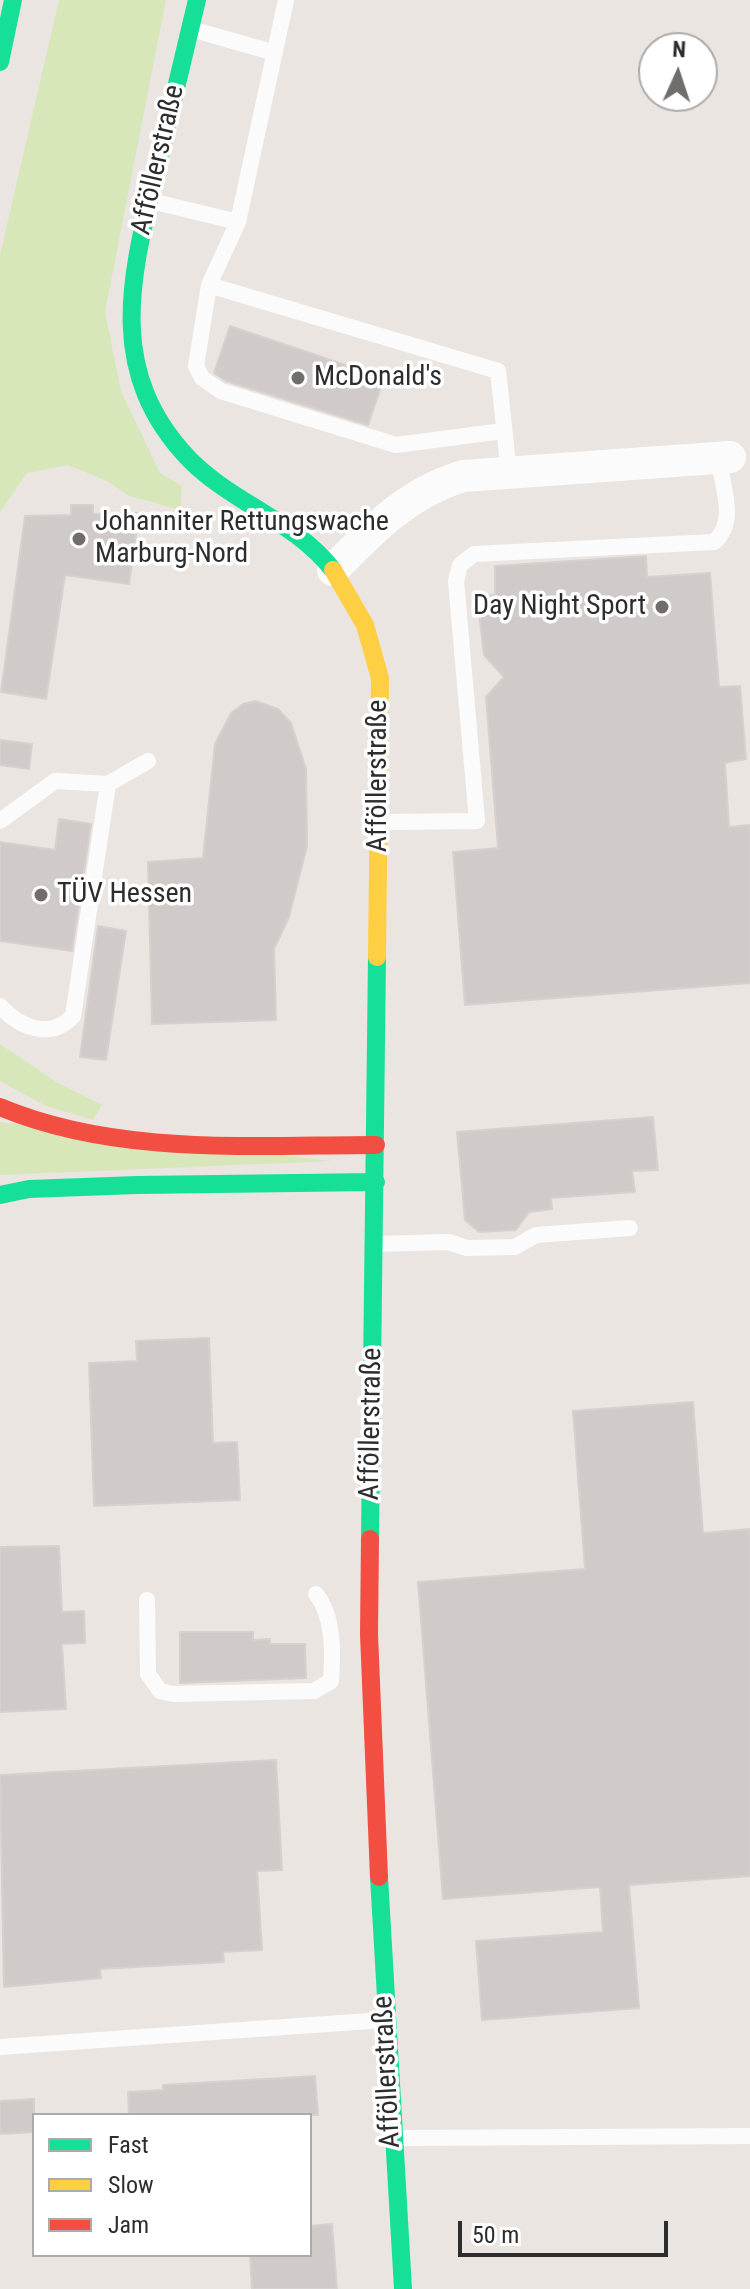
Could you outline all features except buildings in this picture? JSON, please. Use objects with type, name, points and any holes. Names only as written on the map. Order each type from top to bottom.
[{"type":"main road","points":[[0,62],[13,0]]},
{"type":"main road","name":"Afföllerstraße","points":[[197,0],[131,286],[132,344],[152,410],[196,465],[220,486],[291,530],[333,570],[353,597],[368,627],[380,678],[369,1634],[385,2020],[403,2289]]},
{"type":"main road","points":[[0,1107],[53,1129],[84,1136],[146,1141],[376,1145]]},
{"type":"main road","points":[[0,1195],[29,1189],[137,1185],[376,1182]]},
{"type":"street","points":[[333,570],[375,525],[409,500],[463,476],[733,456]]},
{"type":"lane","points":[[286,0],[238,222],[209,285],[196,366],[202,378],[221,391],[396,445],[503,431]]},
{"type":"lane","points":[[190,29],[275,53]]},
{"type":"lane","points":[[149,200],[238,222]]},
{"type":"lane","points":[[209,285],[498,371],[509,473]]},
{"type":"lane","points":[[379,822],[477,821],[456,581],[462,561],[474,554],[714,542],[724,534],[729,523],[733,456]]},
{"type":"lane","points":[[0,821],[55,781],[108,784],[148,761]]},
{"type":"lane","points":[[0,1006],[11,1018],[29,1027],[48,1030],[64,1026],[73,1016],[108,784]]},
{"type":"lane","points":[[375,1244],[448,1242],[467,1248],[515,1247],[536,1235],[630,1228]]},
{"type":"lane","points":[[147,1600],[148,1674],[160,1691],[173,1694],[314,1691],[325,1688],[331,1681],[332,1670],[327,1608],[316,1594]]},
{"type":"lane","points":[[0,2047],[385,2020]]},
{"type":"lane","points":[[392,2138],[750,2136]]},
{"type":"green space","points":[[59,0],[166,0],[105,312],[121,391],[160,473],[182,486],[180,510],[127,495],[109,482],[68,465],[27,473],[0,512],[0,255]]},
{"type":"green space","points":[[0,1044],[58,1083],[102,1105],[93,1120],[46,1106],[0,1081]]},
{"type":"green space","points":[[0,1122],[332,1161],[0,1175]]},
{"type":"traffic: fast","points":[[0,62],[13,0]]},
{"type":"traffic: fast","points":[[197,0],[139,249],[133,286],[135,357],[145,392],[162,426],[189,459],[224,488],[301,538],[333,570]]},
{"type":"traffic: fast","points":[[370,1539],[377,957]]},
{"type":"traffic: fast","points":[[0,1195],[29,1189],[137,1185],[376,1182]]},
{"type":"traffic: fast","points":[[379,1877],[403,2289]]},
{"type":"traffic: slow","points":[[333,570],[365,625],[380,678],[377,957]]},
{"type":"traffic: jam","points":[[0,1107],[45,1123],[138,1141],[233,1146],[376,1145]]},
{"type":"traffic: jam","points":[[370,1539],[369,1634],[379,1877]]},
{"type":"place","name":"McDonald's","points":[[298,378]]},
{"type":"place","name":"Johanniter Rettungswache Marburg-Nord","points":[[79,539]]},
{"type":"place","name":"Day Night Sport","points":[[662,607]]},
{"type":"place","name":"TÜV Hessen","points":[[41,895]]}]
